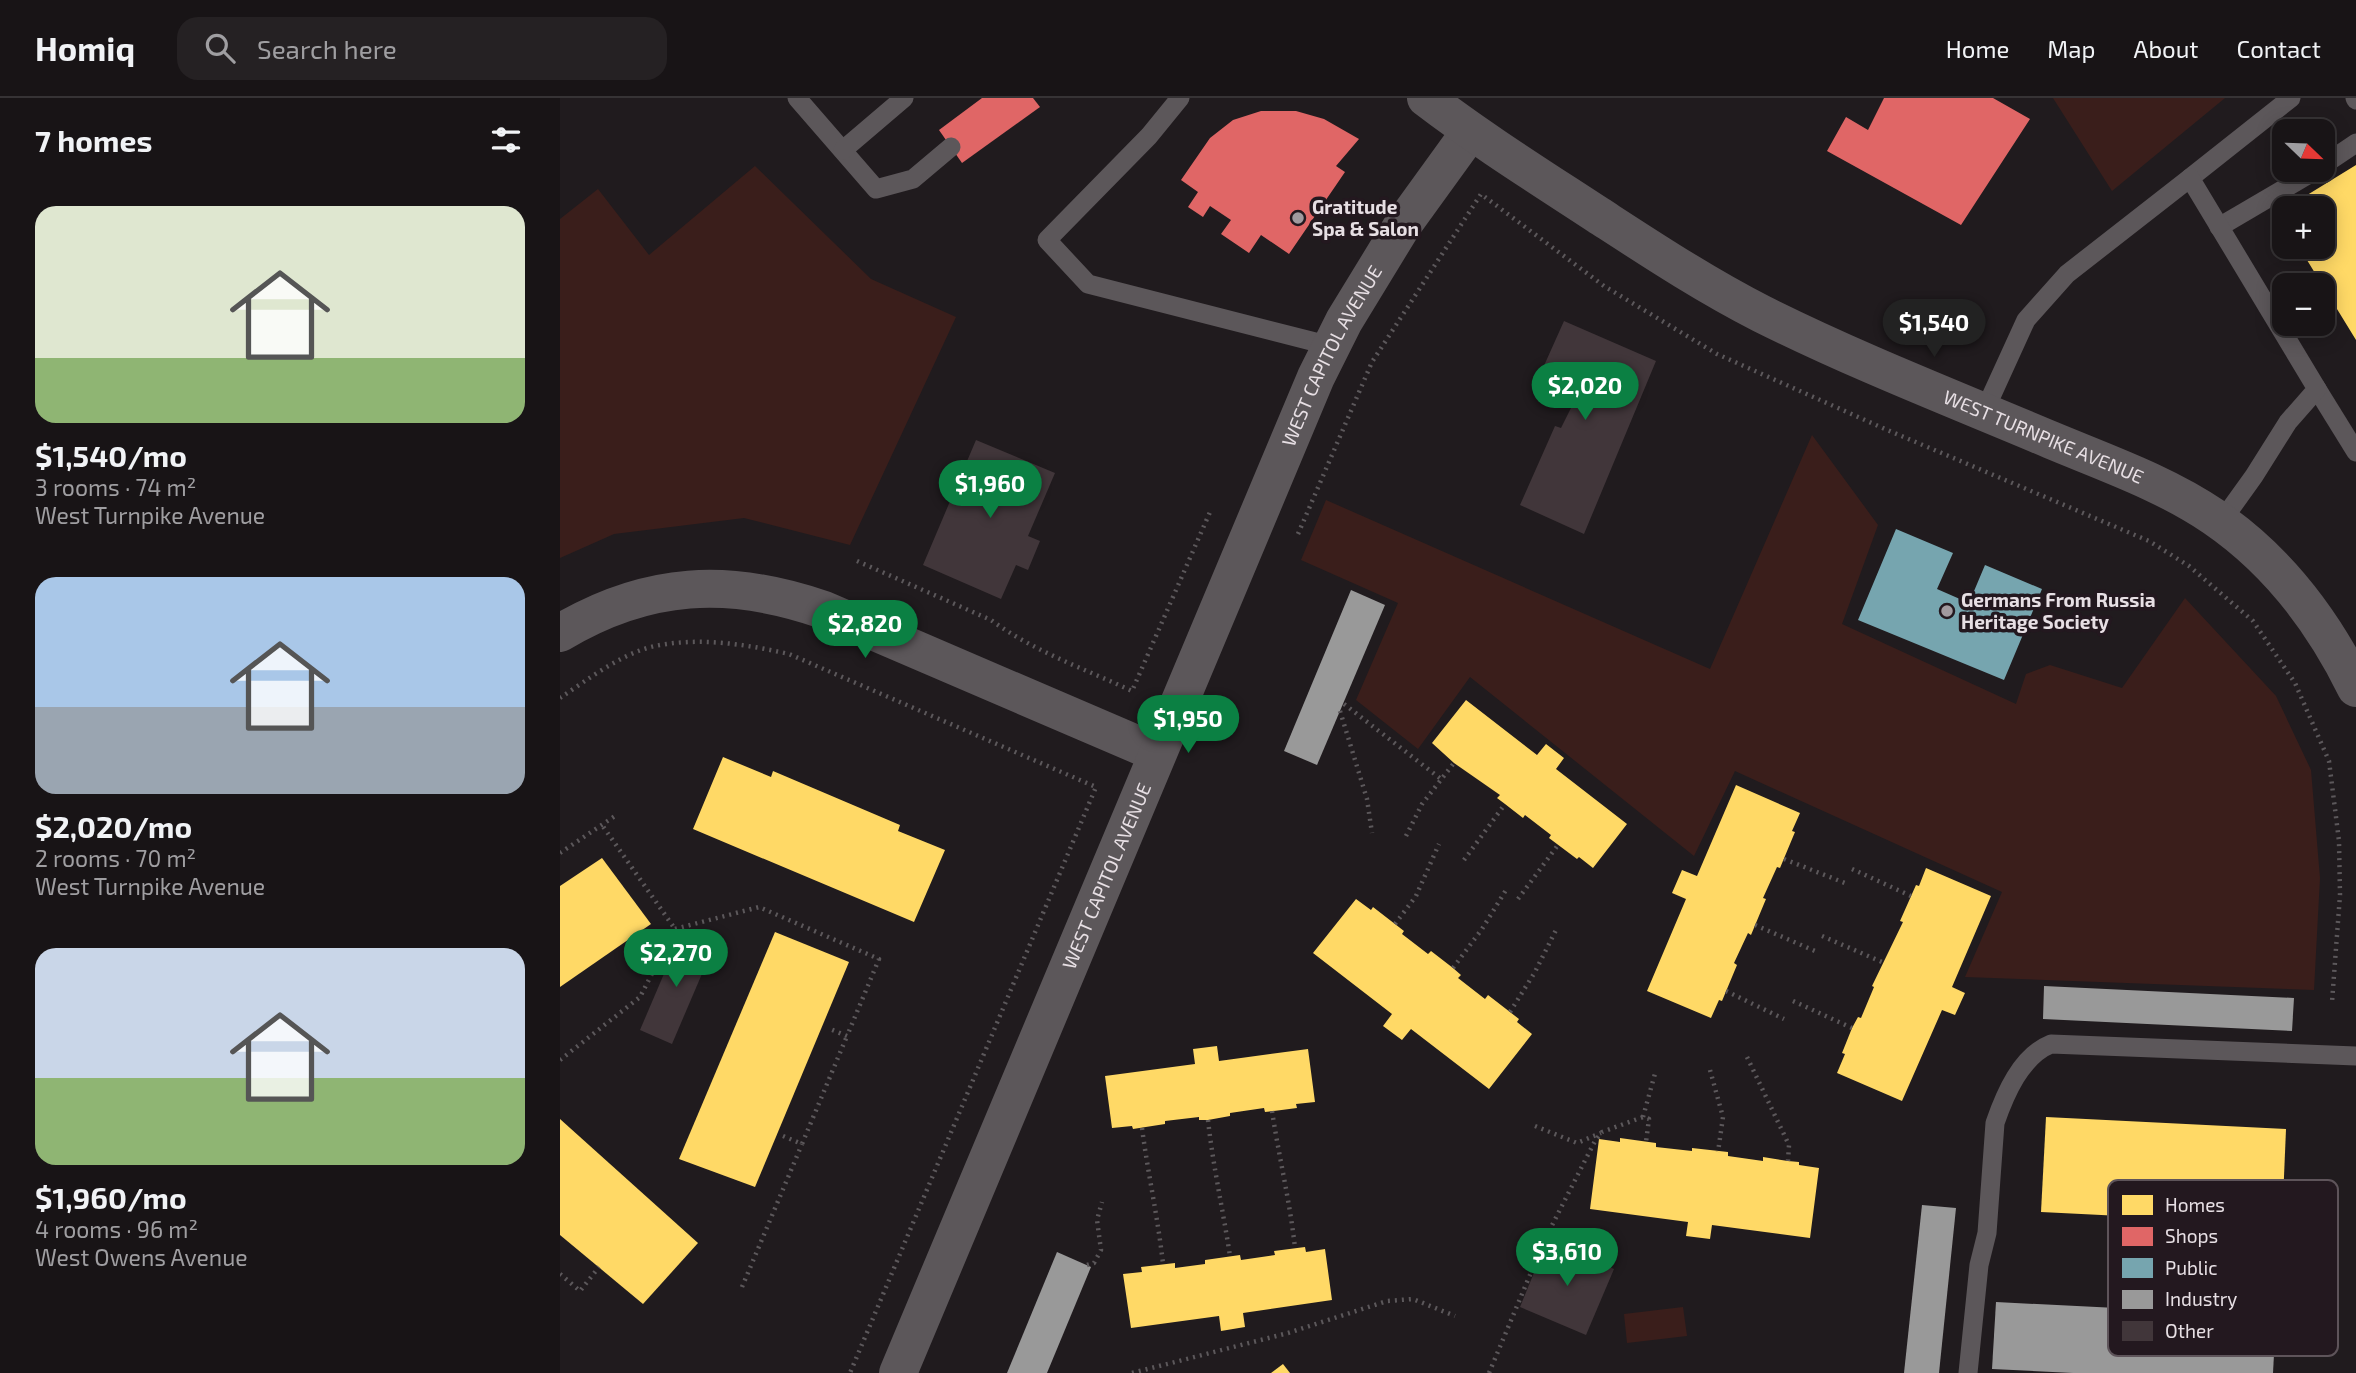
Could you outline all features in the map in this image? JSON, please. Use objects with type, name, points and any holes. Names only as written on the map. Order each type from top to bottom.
[{"type":"street","name":"WEST TURNPIKE AVENUE","points":[[1426,98],[1470,132],[1658,255],[1748,307],[1859,359],[2150,482],[2221,522],[2274,568],[2306,604],[2333,643],[2356,688]]},
{"type":"street","name":"WEST CAPITOL AVENUE","points":[[898,1373],[1283,453],[1332,346],[1344,321],[1402,226],[1470,132]]},
{"type":"street","points":[[560,633],[584,618],[649,595],[710,588],[747,589],[786,597],[824,610],[1157,753]]},
{"type":"lane","points":[[797,98],[876,189],[913,179],[951,147]]},
{"type":"lane","points":[[843,150],[904,98]]},
{"type":"lane","points":[[1180,98],[1149,136],[1047,240],[1088,284],[1332,346]]},
{"type":"lane","points":[[1984,412],[2026,320],[2067,275],[2291,98]]},
{"type":"lane","points":[[2335,158],[2356,144]]},
{"type":"lane","points":[[2190,178],[2356,452]]},
{"type":"lane","points":[[2219,227],[2296,182]]},
{"type":"lane","points":[[2221,522],[2288,422],[2317,390]]},
{"type":"lane","points":[[1968,1373],[1979,1265],[1987,1233],[1995,1123],[1999,1110],[2031,1056],[2051,1044],[2356,1056]]},
{"type":"path","points":[[1298,534],[1372,362],[1480,194],[1604,286],[1717,354],[2149,541],[2189,566],[2253,621],[2295,683],[2329,761],[2340,868],[2332,1002]]},
{"type":"path","points":[[857,561],[990,620],[1030,644],[1132,691],[1210,512]]},
{"type":"path","points":[[560,698],[593,675],[653,647],[696,642],[744,644],[789,654],[1096,787],[850,1373]]},
{"type":"path","points":[[1343,704],[1441,779]]},
{"type":"path","points":[[1340,711],[1367,799],[1372,833]]},
{"type":"path","points":[[1406,836],[1422,804],[1454,763]]},
{"type":"path","points":[[1464,860],[1505,804]]},
{"type":"path","points":[[560,853],[615,817]]},
{"type":"path","points":[[602,825],[675,929]]},
{"type":"path","points":[[1395,924],[1416,896],[1439,844]]},
{"type":"path","points":[[1518,899],[1558,845]]},
{"type":"path","points":[[1784,859],[1845,883]]},
{"type":"path","points":[[1852,869],[1911,896]]},
{"type":"path","points":[[1453,968],[1506,890]]},
{"type":"path","points":[[560,1060],[640,997],[675,929],[759,907],[879,959],[742,1287]]},
{"type":"path","points":[[1755,925],[1815,951]]},
{"type":"path","points":[[1510,1012],[1535,972],[1557,928]]},
{"type":"path","points":[[1822,936],[1882,962]]},
{"type":"path","points":[[1726,991],[1784,1018]]},
{"type":"path","points":[[1793,1001],[1852,1028]]},
{"type":"path","points":[[830,1029],[847,1036]]},
{"type":"path","points":[[1747,1058],[1790,1145],[1788,1161]]},
{"type":"path","points":[[1643,1117],[1656,1070]]},
{"type":"path","points":[[1710,1070],[1723,1117],[1718,1152]]},
{"type":"path","points":[[1272,1111],[1280,1164],[1289,1197],[1295,1248]]},
{"type":"path","points":[[1535,1126],[1577,1143],[1643,1117],[1649,1119],[1646,1142]]},
{"type":"path","points":[[1208,1120],[1214,1172],[1223,1205],[1230,1256]]},
{"type":"path","points":[[1142,1128],[1149,1179],[1158,1213],[1163,1265]]},
{"type":"path","points":[[1489,1373],[1545,1239],[1583,1161],[1602,1132]]},
{"type":"path","points":[[782,1136],[802,1144]]},
{"type":"path","points":[[1087,1265],[1094,1263],[1101,1250],[1097,1220],[1102,1202]]},
{"type":"path","points":[[560,1274],[580,1291],[599,1267]]},
{"type":"path","points":[[1132,1373],[1288,1333],[1387,1301],[1413,1299],[1455,1315]]},
{"type":"shaded area","points":[[2053,98],[2225,98],[2112,191]]},
{"type":"shaded area","points":[[755,166],[871,279],[956,317],[850,545],[744,518],[614,534],[560,558],[560,219],[598,189],[649,255]]},
{"type":"shaded area","points":[[1812,435],[1878,525],[1842,624],[2016,704],[2026,674],[2050,665],[2122,688],[2185,598],[2276,696],[2311,770],[2320,878],[2314,990],[1965,977],[2002,892],[1735,771],[1694,856],[1470,677],[1418,749],[1356,700],[1398,603],[1301,560],[1326,500],[1710,669]]},
{"type":"shaded area","points":[[1683,1307],[1687,1336],[1627,1343],[1624,1314]]},
{"type":"building: Homes","points":[[2356,165],[2356,340],[2335,306],[2335,273],[2315,273],[2306,259],[2335,259],[2335,196],[2306,196],[2328,182],[2335,182],[2335,178]]},
{"type":"building: Homes","points":[[1466,700],[1537,755],[1546,744],[1564,758],[1556,769],[1627,824],[1593,868],[1549,838],[1551,835],[1525,815],[1523,818],[1497,798],[1500,795],[1454,763],[1432,743]]},
{"type":"building: Homes","points":[[723,757],[771,777],[773,771],[900,825],[898,831],[945,850],[914,922],[693,829]]},
{"type":"building: Homes","points":[[1736,785],[1800,813],[1780,868],[1777,867],[1763,898],[1766,899],[1751,935],[1748,933],[1734,963],[1737,965],[1722,1001],[1719,1000],[1711,1018],[1647,991],[1686,899],[1672,893],[1682,870],[1697,876]]},
{"type":"building: Homes","points":[[602,858],[651,924],[560,987],[560,886]]},
{"type":"building: Homes","points":[[1926,868],[1991,896],[1952,987],[1965,993],[1955,1015],[1942,1010],[1902,1101],[1837,1073],[1852,1028],[1858,1017],[1861,1018],[1874,987],[1872,986],[1903,922],[1900,921]]},
{"type":"building: Homes","points":[[1356,899],[1371,910],[1373,907],[1428,954],[1431,951],[1461,975],[1458,978],[1485,999],[1488,995],[1519,1019],[1517,1022],[1532,1034],[1489,1089],[1411,1029],[1402,1040],[1383,1026],[1392,1014],[1313,953]]},
{"type":"building: Homes","points":[[775,932],[849,962],[755,1187],[679,1159]]},
{"type":"building: Homes","points":[[1217,1046],[1219,1061],[1308,1049],[1315,1102],[1296,1104],[1297,1108],[1265,1112],[1264,1108],[1230,1113],[1230,1116],[1208,1120],[1199,1120],[1199,1117],[1165,1121],[1165,1124],[1133,1129],[1132,1126],[1112,1128],[1105,1076],[1195,1064],[1193,1049]]},
{"type":"building: Homes","points":[[2046,1117],[2286,1129],[2284,1180],[2108,1180],[2108,1215],[2041,1212]]},
{"type":"building: Homes","points":[[560,1119],[698,1243],[643,1304],[560,1235]]},
{"type":"building: Homes","points":[[1620,1138],[1656,1143],[1656,1147],[1728,1152],[1728,1156],[1763,1161],[1763,1157],[1819,1168],[1810,1238],[1712,1225],[1710,1239],[1686,1236],[1688,1222],[1590,1209],[1599,1139],[1620,1142]]},
{"type":"building: Homes","points":[[1305,1247],[1306,1252],[1325,1249],[1332,1300],[1243,1313],[1245,1327],[1221,1331],[1219,1316],[1131,1328],[1123,1274],[1142,1272],[1141,1267],[1175,1263],[1175,1268],[1240,1255],[1241,1260],[1275,1255],[1274,1251]]},
{"type":"building: Homes","points":[[1283,1364],[1290,1373],[1271,1373]]},
{"type":"building: Shops","points":[[982,98],[1033,98],[1040,107],[962,163],[939,130]]},
{"type":"building: Shops","points":[[1884,98],[1993,98],[2030,119],[1961,225],[1827,151],[1846,117],[1868,130]]},
{"type":"building: Shops","points":[[1261,111],[1296,111],[1324,119],[1359,139],[1336,166],[1345,172],[1289,254],[1261,235],[1249,253],[1221,234],[1231,220],[1210,206],[1203,217],[1188,207],[1198,192],[1181,180],[1210,138],[1233,120]]},
{"type":"building: Public","name":"Germans From Russia Heritage Society","points":[[1896,529],[1953,553],[1937,589],[1969,603],[1985,565],[2042,589],[2004,680],[1858,620]]},
{"type":"building: Industry","points":[[1351,590],[1385,605],[1317,765],[1284,751]]},
{"type":"building: Industry","points":[[2044,986],[2294,998],[2292,1031],[2043,1019]]},
{"type":"building: Industry","points":[[1922,1205],[1956,1208],[1939,1373],[1904,1373]]},
{"type":"building: Industry","points":[[1057,1252],[1091,1267],[1047,1373],[1007,1373]]},
{"type":"building: Industry","points":[[1996,1302],[2108,1308],[2108,1356],[2274,1356],[2273,1373],[2073,1373],[1992,1369]]},
{"type":"building: Other","points":[[1564,321],[1656,361],[1584,534],[1520,505],[1555,426],[1561,428],[1572,406],[1534,388]]},
{"type":"building: Other","points":[[976,440],[1055,473],[1028,536],[1040,541],[1028,570],[1016,565],[1001,599],[923,565]]},
{"type":"building: Other","points":[[681,934],[713,948],[672,1044],[640,1030]]},
{"type":"building: Other","points":[[1547,1241],[1614,1269],[1586,1335],[1520,1307]]},
{"type":"place","name":"Gratitude Spa & Salon","points":[[1298,218]]},
{"type":"place","name":"Germans From Russia Heritage Society","points":[[1947,611]]}]
